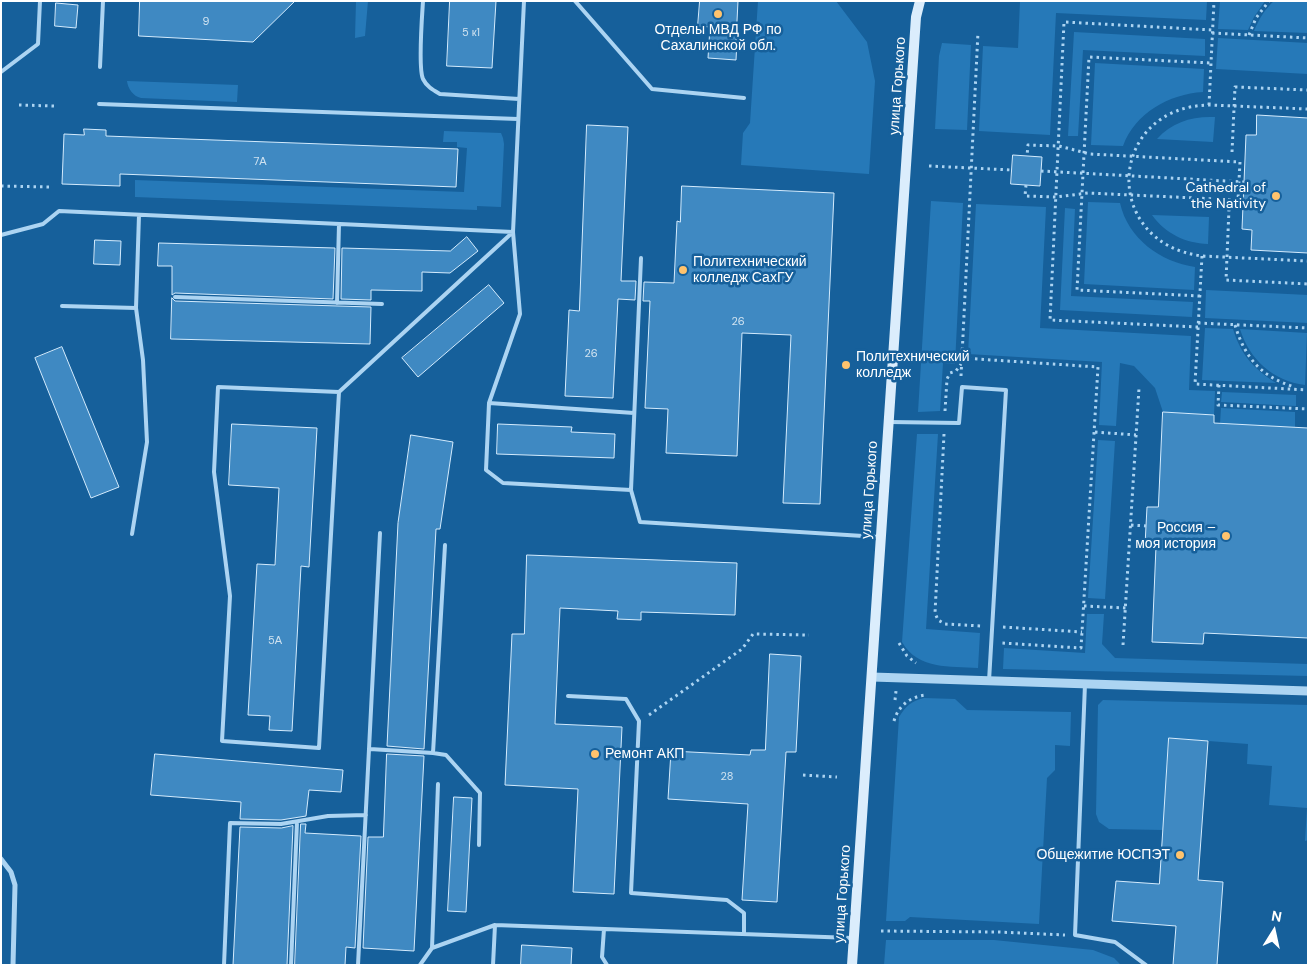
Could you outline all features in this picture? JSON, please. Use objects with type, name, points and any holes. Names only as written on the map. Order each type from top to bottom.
[{"type":"main road","name":"улица Горького","points":[[913,1],[916,17]]},
{"type":"main road","name":"улица Горького","points":[[852,965],[916,17],[920,1]]},
{"type":"street","points":[[872,677],[1308,691]]},
{"type":"street","points":[[2,859],[11,872],[15,885],[13,965]]},
{"type":"lane","points":[[1,72],[38,44],[40,1]]},
{"type":"lane","points":[[100,67],[104,1]]},
{"type":"lane","points":[[423,1],[422,78],[430,88],[440,94],[519,98]]},
{"type":"lane","points":[[524,1],[513,232],[520,314],[489,403],[486,470],[503,483],[631,490]]},
{"type":"lane","points":[[575,1],[652,89],[744,98]]},
{"type":"lane","points":[[99,104],[518,119]]},
{"type":"lane","points":[[1,235],[43,224],[59,211],[513,232]]},
{"type":"lane","points":[[132,534],[147,442],[143,360],[136,308],[139,215]]},
{"type":"lane","points":[[336,303],[339,224]]},
{"type":"lane","points":[[339,392],[218,387],[214,472],[230,596],[222,741],[320,748],[339,392],[513,232]]},
{"type":"lane","points":[[641,258],[631,490],[640,522],[881,537]]},
{"type":"lane","points":[[175,298],[382,304]]},
{"type":"lane","points":[[62,306],[136,308]]},
{"type":"lane","points":[[889,422],[959,423],[962,387],[1006,390],[989,681]]},
{"type":"lane","points":[[489,403],[634,413]]},
{"type":"lane","points":[[358,965],[380,533]]},
{"type":"lane","points":[[434,752],[445,545]]},
{"type":"lane","points":[[1085,684],[1075,935],[1115,942],[1146,965]]},
{"type":"lane","points":[[568,696],[626,699],[639,721],[631,893],[727,900],[744,913],[744,934]]},
{"type":"lane","points":[[370,750],[434,752],[446,755],[480,793],[478,845]]},
{"type":"lane","points":[[420,965],[432,948],[438,784]]},
{"type":"lane","points":[[224,965],[230,823],[281,824],[328,816],[366,815]]},
{"type":"lane","points":[[291,965],[296,822]]},
{"type":"lane","points":[[432,948],[495,925],[854,938]]},
{"type":"lane","points":[[493,965],[495,925]]},
{"type":"lane","points":[[604,929],[602,958],[607,965]]},
{"type":"path","points":[[1208,105],[1214,1]]},
{"type":"path","points":[[1249,35],[1256,18],[1270,1]]},
{"type":"path","points":[[1308,38],[1064,22],[1050,320],[1308,328]]},
{"type":"path","points":[[945,418],[947,379],[950,372],[956,371],[961,364],[962,358],[978,32]]},
{"type":"path","points":[[1200,296],[1077,290],[1089,57],[1211,63]]},
{"type":"path","points":[[1232,152],[1235,87],[1308,90]]},
{"type":"path","points":[[19,105],[54,106]]},
{"type":"path","points":[[1308,109],[1208,105],[1194,105],[1181,108],[1156,122],[1142,138],[1133,157],[1129,176],[1130,195],[1141,221],[1161,242],[1174,249],[1187,254],[1202,256],[1308,261]]},
{"type":"path","points":[[1026,185],[1025,196],[1056,197],[1088,192],[1238,200],[1240,162],[1133,157],[1084,153],[1058,146],[1028,145],[1027,156]]},
{"type":"path","points":[[929,166],[1012,170]]},
{"type":"path","points":[[1041,171],[1244,182]]},
{"type":"path","points":[[1,186],[52,188]]},
{"type":"path","points":[[1229,209],[1226,280],[1308,284]]},
{"type":"path","points":[[1202,256],[1195,384],[1308,389]]},
{"type":"path","points":[[1235,325],[1240,342],[1262,370],[1277,380],[1294,387],[1308,389]]},
{"type":"path","points":[[962,358],[1098,367],[1081,648],[991,642]]},
{"type":"path","points":[[1219,385],[1218,405],[1308,409]]},
{"type":"path","points":[[1123,645],[1139,388]]},
{"type":"path","points":[[944,428],[935,613],[938,620],[945,624],[982,626]]},
{"type":"path","points":[[1094,432],[1136,435]]},
{"type":"path","points":[[1131,525],[1146,526]]},
{"type":"path","points":[[1084,606],[1126,608]]},
{"type":"path","points":[[1001,627],[1082,632]]},
{"type":"path","points":[[639,721],[742,649],[753,634],[809,635]]},
{"type":"path","points":[[803,775],[837,777]]},
{"type":"path","points":[[880,931],[1075,935]]},
{"type":"shaded area","points":[[356,1],[368,1],[365,36],[355,38]]},
{"type":"shaded area","points":[[758,1],[836,1],[867,42],[875,81],[869,174],[741,165],[743,133],[750,123]]},
{"type":"shaded area","points":[[1020,1],[1207,1],[1206,20],[1056,13],[1050,135],[979,131],[983,46],[1018,48]]},
{"type":"shaded area","points":[[1220,1],[1265,1],[1248,30],[1218,29]]},
{"type":"shaded area","points":[[1274,1],[1308,1],[1308,33],[1254,31],[1262,14]]},
{"type":"shaded area","points":[[1074,32],[1205,39],[1205,56],[1083,50],[1078,136],[1068,136]]},
{"type":"shaded area","points":[[1218,38],[1308,43],[1308,74],[1216,69]]},
{"type":"shaded area","points":[[942,43],[971,45],[967,130],[935,129],[939,56]]},
{"type":"shaded area","points":[[1095,63],[1204,69],[1203,92],[1178,97],[1155,107],[1136,124],[1128,134],[1123,146],[1091,145]]},
{"type":"shaded area","points":[[127,81],[238,85],[237,102],[141,98],[131,92]]},
{"type":"shaded area","points":[[1215,117],[1213,142],[1157,139],[1169,128],[1183,121]]},
{"type":"shaded area","points":[[444,131],[501,133],[504,144],[501,207],[477,206],[477,210],[135,197],[135,180],[464,192],[467,148],[457,147],[457,142],[443,142]]},
{"type":"shaded area","points":[[931,201],[963,203],[955,364],[943,363],[940,411],[918,412]]},
{"type":"shaded area","points":[[1088,202],[1120,203],[1130,227],[1148,247],[1170,260],[1195,267],[1194,290],[1084,284]]},
{"type":"shaded area","points":[[976,204],[1046,207],[1040,328],[1191,336],[1189,390],[1215,391],[1214,415],[1163,412],[1155,388],[1134,366],[1120,363],[1116,426],[1099,425],[1102,362],[968,354]]},
{"type":"shaded area","points":[[1065,208],[1075,209],[1071,296],[1193,302],[1192,317],[1060,310]]},
{"type":"shaded area","points":[[1152,215],[1209,217],[1208,244],[1192,242],[1177,236],[1157,222]]},
{"type":"shaded area","points":[[1206,290],[1308,295],[1308,323],[1205,318]]},
{"type":"shaded area","points":[[1205,328],[1233,329],[1244,354],[1254,366],[1276,383],[1202,380]]},
{"type":"shaded area","points":[[1240,329],[1307,333],[1305,385],[1283,379],[1264,367],[1249,350]]},
{"type":"shaded area","points":[[1222,392],[1296,395],[1296,406],[1221,402]]},
{"type":"shaded area","points":[[1221,408],[1295,412],[1295,427],[1220,424]]},
{"type":"shaded area","points":[[917,434],[938,434],[926,629],[980,633],[978,668],[936,665],[926,662],[917,658],[902,642]]},
{"type":"shaded area","points":[[1098,440],[1115,441],[1105,599],[1088,598]]},
{"type":"shaded area","points":[[1087,614],[1104,614],[1102,644],[1115,658],[1308,664],[1308,676],[1003,669],[1004,648],[1085,653]]},
{"type":"shaded area","points":[[924,698],[955,699],[967,710],[1071,712],[1070,746],[1055,745],[1055,770],[1047,778],[1039,924],[910,917],[905,921],[886,921],[899,717],[909,704]]},
{"type":"shaded area","points":[[1103,700],[1308,705],[1308,840],[1305,841],[1307,808],[1269,805],[1272,766],[1247,764],[1248,744],[1169,738],[1163,830],[1109,829],[1099,822],[1096,814],[1098,705]]},
{"type":"shaded area","points":[[886,940],[994,940],[1093,950],[1114,958],[1121,965],[884,965]]},
{"type":"building","points":[[140,1],[295,1],[253,42],[139,36]]},
{"type":"building","points":[[450,1],[496,1],[492,68],[447,66]]},
{"type":"building","points":[[700,1],[738,1],[736,60],[708,58],[710,27],[698,26]]},
{"type":"building","points":[[56,3],[78,5],[76,28],[55,26]]},
{"type":"building","name":"Cathedral of the Nativity","points":[[1257,115],[1308,118],[1308,253],[1251,250],[1252,230],[1242,229],[1246,135],[1256,135]]},
{"type":"building","points":[[587,125],[628,127],[621,281],[636,281],[635,300],[618,299],[613,398],[565,396],[569,310],[579,311]]},
{"type":"building","points":[[84,129],[106,130],[106,136],[458,149],[456,187],[120,174],[120,186],[62,184],[64,134],[84,135]]},
{"type":"building","points":[[1013,155],[1042,157],[1040,186],[1011,184]]},
{"type":"building","points":[[682,186],[834,193],[820,504],[783,503],[791,335],[742,333],[737,456],[666,453],[668,409],[645,408],[650,301],[643,301],[644,282],[674,283],[677,221],[680,222]]},
{"type":"building","points":[[467,237],[478,251],[450,273],[422,272],[422,291],[371,290],[371,300],[341,299],[342,248],[450,251]]},
{"type":"building","points":[[95,240],[121,241],[120,265],[94,264]]},
{"type":"building","points":[[159,243],[335,248],[333,299],[175,293],[172,295],[172,266],[158,266]]},
{"type":"building","points":[[489,285],[504,303],[418,377],[402,358]]},
{"type":"building","points":[[172,298],[175,301],[371,307],[370,344],[171,339]]},
{"type":"building","points":[[62,347],[119,487],[91,498],[35,358]]},
{"type":"building","name":"Россия – моя история","points":[[1163,412],[1214,415],[1214,423],[1308,428],[1308,638],[1204,633],[1203,644],[1152,642],[1156,546],[1145,545],[1147,507],[1158,507]]},
{"type":"building","points":[[232,424],[317,428],[309,567],[301,566],[292,731],[269,730],[270,716],[248,715],[257,564],[275,565],[279,488],[229,485]]},
{"type":"building","points":[[498,424],[572,427],[571,432],[615,434],[614,458],[497,454]]},
{"type":"building","points":[[411,435],[453,442],[440,529],[436,529],[424,749],[387,746],[398,523]]},
{"type":"building","points":[[527,555],[737,563],[735,615],[641,612],[641,620],[617,619],[618,611],[560,608],[555,724],[622,727],[614,894],[573,892],[578,789],[505,785],[512,634],[524,634]]},
{"type":"building","points":[[770,654],[801,656],[796,752],[786,752],[777,902],[742,900],[748,804],[668,799],[671,751],[750,755],[751,750],[765,750]]},
{"type":"building","name":"Общежитие ЮСПЭТ","points":[[1169,738],[1208,741],[1198,880],[1223,882],[1217,965],[1173,965],[1176,926],[1112,921],[1116,881],[1159,884]]},
{"type":"building","points":[[155,754],[343,770],[341,792],[309,790],[306,816],[281,820],[240,819],[241,802],[151,795]]},
{"type":"building","points":[[387,754],[424,756],[414,951],[363,948],[368,837],[383,837]]},
{"type":"building","points":[[454,797],[472,798],[466,912],[448,911]]},
{"type":"building","points":[[301,824],[306,824],[305,833],[361,836],[355,948],[346,947],[345,965],[295,965]]},
{"type":"building","points":[[293,826],[287,965],[233,965],[240,827],[281,828]]},
{"type":"building","points":[[522,945],[572,948],[571,965],[521,965]]},
{"type":"place","name":"Отделы МВД РФ по Сахалинской обл.","points":[[718,14]]},
{"type":"place","name":"Cathedral of the Nativity","points":[[1276,196]]},
{"type":"place","name":"Политехнический колледж СахГУ","points":[[683,270]]},
{"type":"place","name":"Политехнический колледж","points":[[846,365]]},
{"type":"place","name":"Россия – моя история","points":[[1226,536]]},
{"type":"place","name":"Ремонт АКП","points":[[595,754]]},
{"type":"place","name":"Общежитие ЮСПЭТ","points":[[1180,855]]}]
